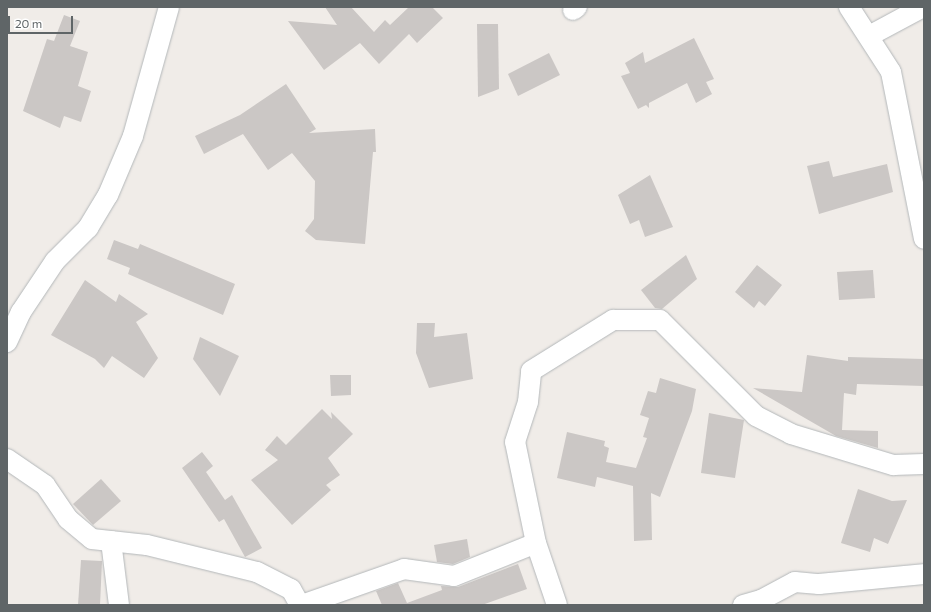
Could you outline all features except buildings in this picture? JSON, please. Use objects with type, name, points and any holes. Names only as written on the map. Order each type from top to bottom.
[{"type":"street","points":[[7,342],[21,312],[55,261],[88,228],[108,194],[133,136],[169,7]]},
{"type":"street","points":[[849,7],[869,36],[890,72],[924,239]]},
{"type":"street","points":[[869,36],[923,7]]},
{"type":"street","points":[[557,605],[536,543],[515,442],[528,402],[531,371],[613,320],[660,320],[756,416],[790,434],[893,465],[924,464]]},
{"type":"street","points":[[7,459],[45,485],[68,519],[92,539],[147,545],[274,578],[291,589],[301,605],[404,569],[454,576],[536,543]]},
{"type":"street","points":[[111,541],[119,605]]},
{"type":"street","points":[[743,605],[762,600],[795,582],[819,584],[924,574]]}]
